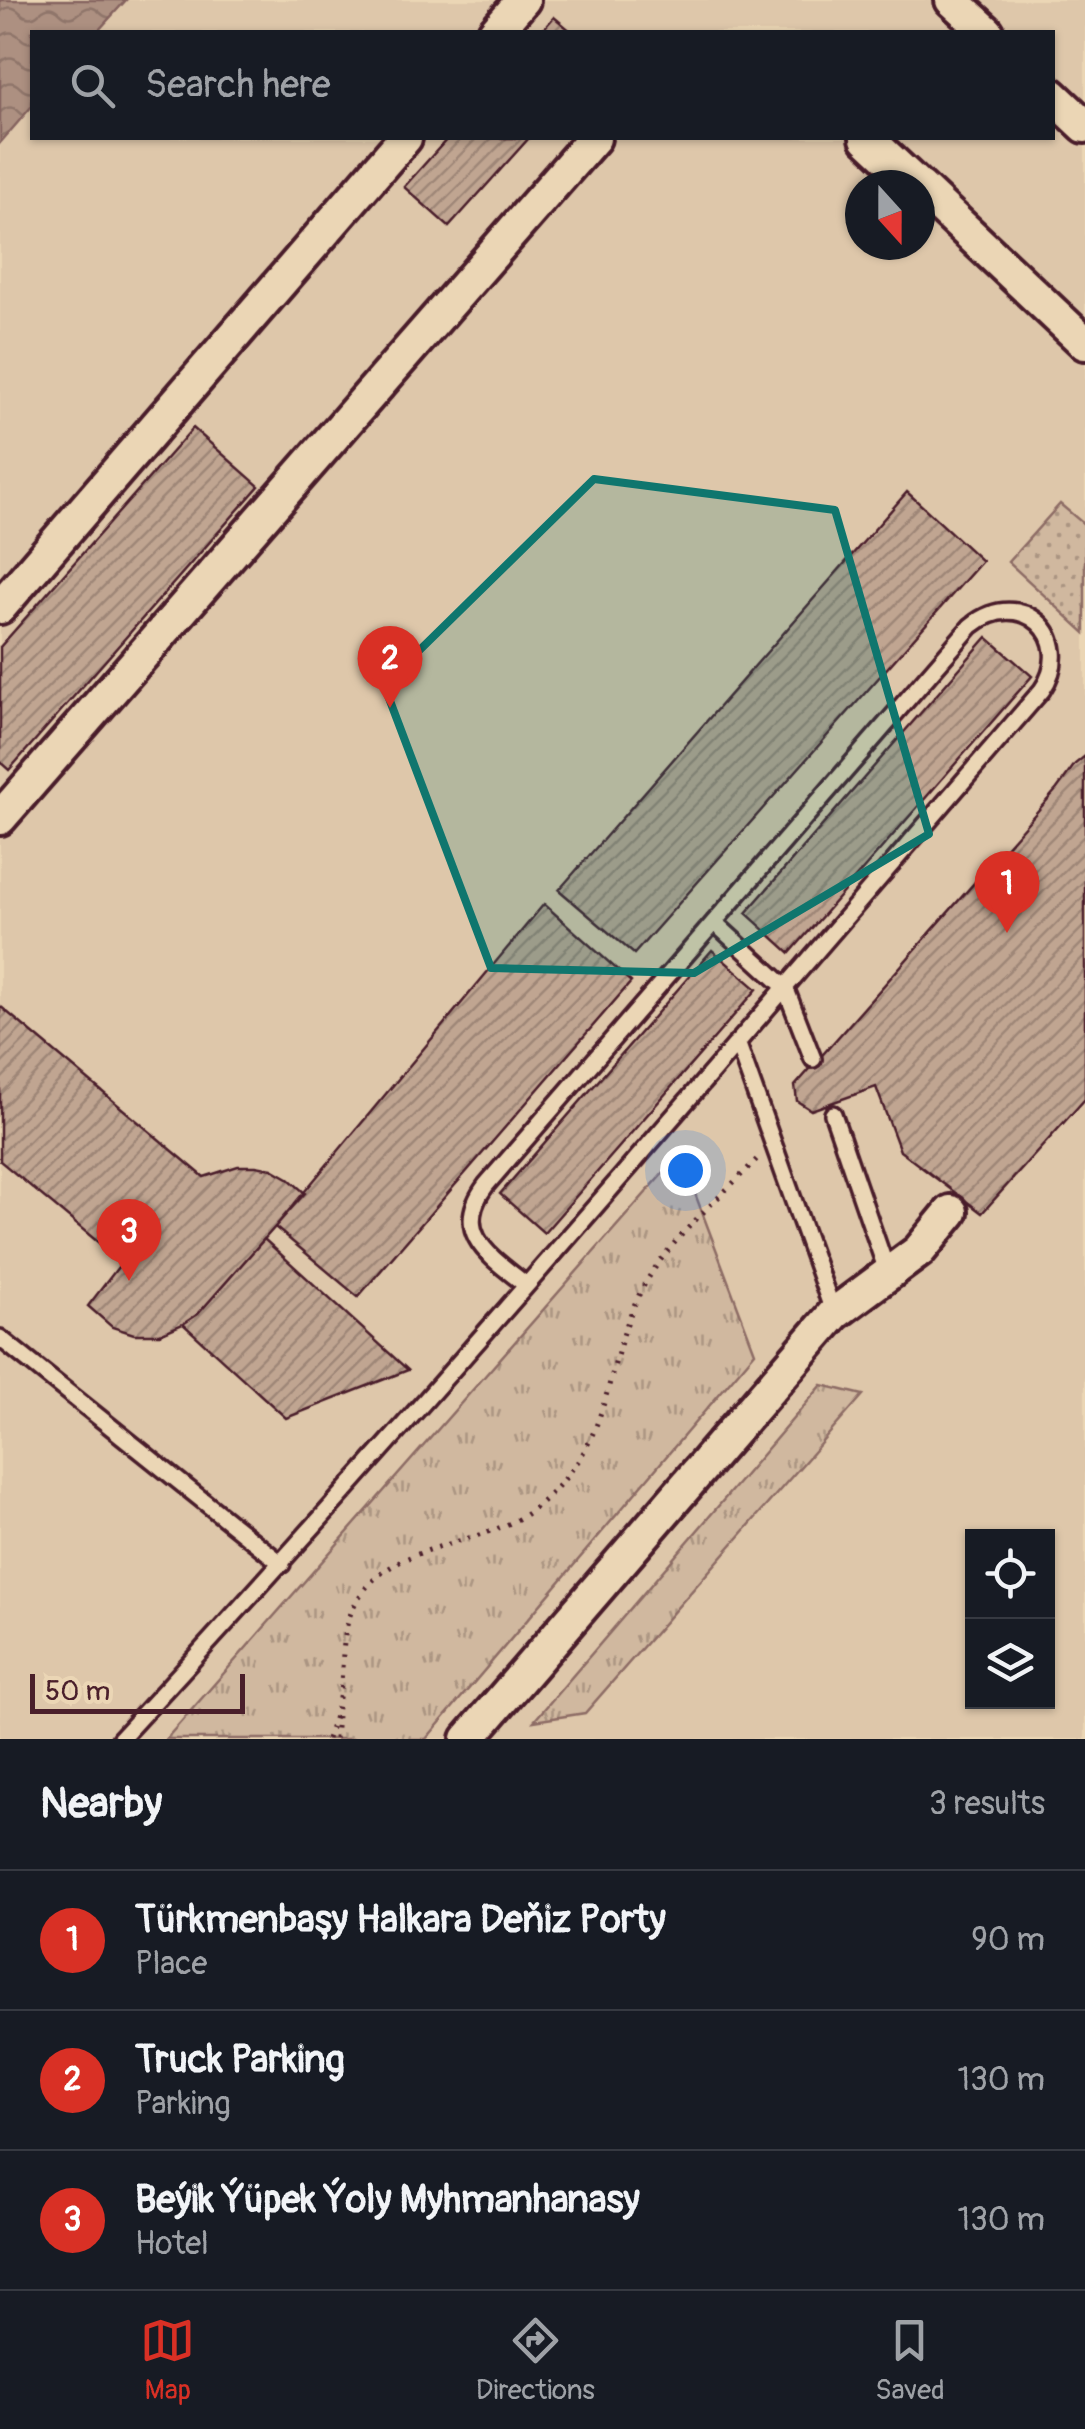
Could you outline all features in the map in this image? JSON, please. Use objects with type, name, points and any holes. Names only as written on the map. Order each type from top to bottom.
[{"type":"street","points":[[497,30],[523,0]]},
{"type":"street","points":[[952,0],[985,30]]},
{"type":"street","points":[[1055,98],[1085,126]]},
{"type":"street","points":[[0,607],[402,140]]},
{"type":"street","points":[[0,818],[592,140]]},
{"type":"street","points":[[869,140],[902,170]]},
{"type":"street","points":[[935,201],[1085,343]]},
{"type":"street","points":[[468,1739],[834,1314],[919,1251],[952,1212]]},
{"type":"lane","points":[[120,1739],[282,1564],[526,1285],[1042,690],[1054,664],[1049,635],[1040,623],[1028,614],[997,611],[971,626],[476,1198],[472,1229],[478,1244],[526,1285]]},
{"type":"lane","points":[[714,922],[785,987],[812,1059]]},
{"type":"lane","points":[[737,1042],[834,1314]]},
{"type":"lane","points":[[833,1114],[888,1274]]},
{"type":"lane","points":[[0,1338],[282,1564]]},
{"type":"path","points":[[335,1739],[346,1626],[366,1588],[386,1569],[415,1555],[490,1531],[523,1516],[545,1500],[573,1469],[592,1438],[620,1338],[640,1293],[668,1253],[773,1142]]},
{"type":"path","points":[[327,1739],[338,1703]]},
{"type":"highlighted area","points":[[594,479],[835,510],[929,834],[694,973],[491,968],[384,685]]},
{"type":"shaded area","points":[[126,0],[1085,0],[1085,1739],[0,1739],[0,143],[30,108],[30,140],[1055,140],[1055,30],[99,30]]},
{"type":"green space","points":[[1060,504],[1085,525],[1085,633],[1008,562]]},
{"type":"green space","points":[[680,1154],[755,1352],[426,1739],[166,1739]]},
{"type":"green space","points":[[822,1385],[863,1395],[585,1713],[534,1721]]},
{"type":"water","points":[[0,0],[126,0],[99,30],[30,30],[30,108],[0,143]]},
{"type":"building","points":[[554,17],[570,30],[543,30]]},
{"type":"building","points":[[446,140],[527,140],[449,227],[404,187]]},
{"type":"building","points":[[193,428],[259,486],[9,770],[0,762],[0,647]]},
{"type":"building","points":[[907,492],[982,561],[634,954],[559,890]]},
{"type":"building","points":[[987,637],[1032,676],[790,953],[746,913]]},
{"type":"building","points":[[1085,756],[1085,1099],[982,1213],[900,1151],[876,1087],[811,1110],[797,1101],[795,1086]]},
{"type":"building","points":[[544,904],[631,982],[358,1297],[275,1227]]},
{"type":"building","points":[[712,950],[757,989],[544,1233],[500,1194]]},
{"type":"building","points":[[0,1006],[204,1177],[238,1166],[256,1166],[272,1169],[305,1193],[198,1314],[183,1324],[160,1334],[134,1334],[112,1327],[88,1306],[122,1262],[0,1161]]},
{"type":"building","points":[[264,1239],[408,1370],[286,1418],[183,1324],[198,1314]]},
{"type":"place","name":"Truck Parking","points":[[390,708]]},
{"type":"place","name":"Türkmenbaşy Halkara Deňiz Porty","points":[[1007,933]]},
{"type":"place","name":"Beýik Ýüpek Ýoly Myhmanhanasy","points":[[129,1281]]}]
